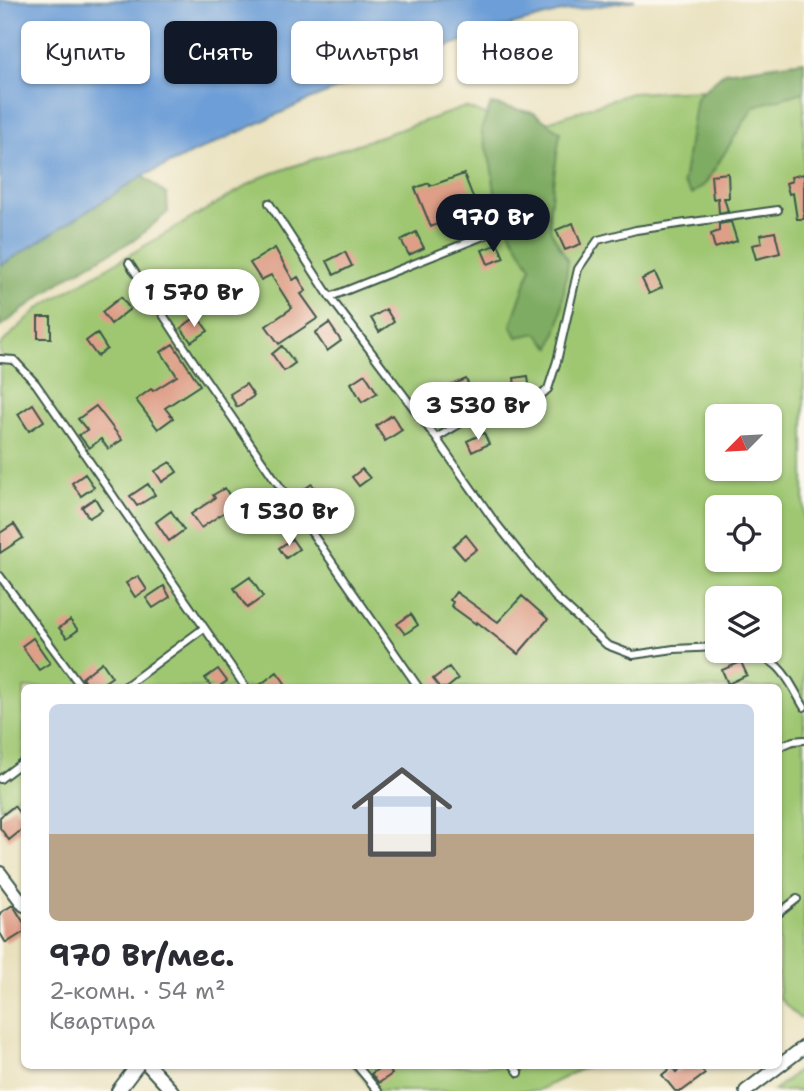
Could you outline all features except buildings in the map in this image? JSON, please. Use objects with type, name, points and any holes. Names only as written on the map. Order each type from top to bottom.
[{"type":"street","points":[[0,873],[21,901]]},
{"type":"street","points":[[782,1067],[802,1054]]},
{"type":"street","points":[[118,1091],[135,1069]]},
{"type":"street","points":[[152,1069],[172,1091]]},
{"type":"street","points":[[746,1091],[779,1069]]},
{"type":"lane","points":[[269,203],[330,297],[436,438],[492,518],[554,596],[607,645],[633,655],[674,649],[705,648]]},
{"type":"lane","points":[[436,438],[473,416],[530,405],[548,389],[578,269],[598,240],[636,230],[778,210]]},
{"type":"lane","points":[[330,297],[496,230]]},
{"type":"lane","points":[[129,262],[198,368],[416,684]]},
{"type":"lane","points":[[0,359],[14,360],[36,384],[243,684]]},
{"type":"lane","points":[[0,576],[79,684]]},
{"type":"lane","points":[[128,684],[204,628]]},
{"type":"lane","points":[[774,663],[781,667],[804,707]]},
{"type":"lane","points":[[782,746],[804,740]]},
{"type":"lane","points":[[0,779],[21,763]]},
{"type":"lane","points":[[782,911],[797,900]]},
{"type":"lane","points":[[360,1069],[378,1091]]},
{"type":"lane","points":[[516,1069],[519,1073]]},
{"type":"green space","points":[[804,61],[804,92],[754,106],[705,184],[692,194],[683,183],[696,97],[725,72]]},
{"type":"green space","points":[[804,86],[804,1016],[800,1019],[782,1001],[782,684],[21,684],[21,794],[0,809],[0,345],[39,308],[262,177],[465,107],[525,130],[631,93]]},
{"type":"green space","points":[[491,104],[534,113],[560,132],[549,214],[551,231],[568,261],[560,320],[551,348],[537,333],[517,337],[511,325],[531,267],[498,212],[491,165],[481,130]]},
{"type":"green space","points":[[143,176],[167,195],[168,212],[137,238],[67,277],[0,327],[0,266]]},
{"type":"green space","points":[[804,1066],[804,1091],[773,1091]]},
{"type":"green space","points":[[356,1069],[581,1069],[537,1091],[373,1091]]},
{"type":"water","points":[[0,0],[635,0],[561,12],[527,21],[457,21],[457,43],[443,48],[443,21],[291,21],[291,84],[350,84],[143,176],[0,266]]}]
